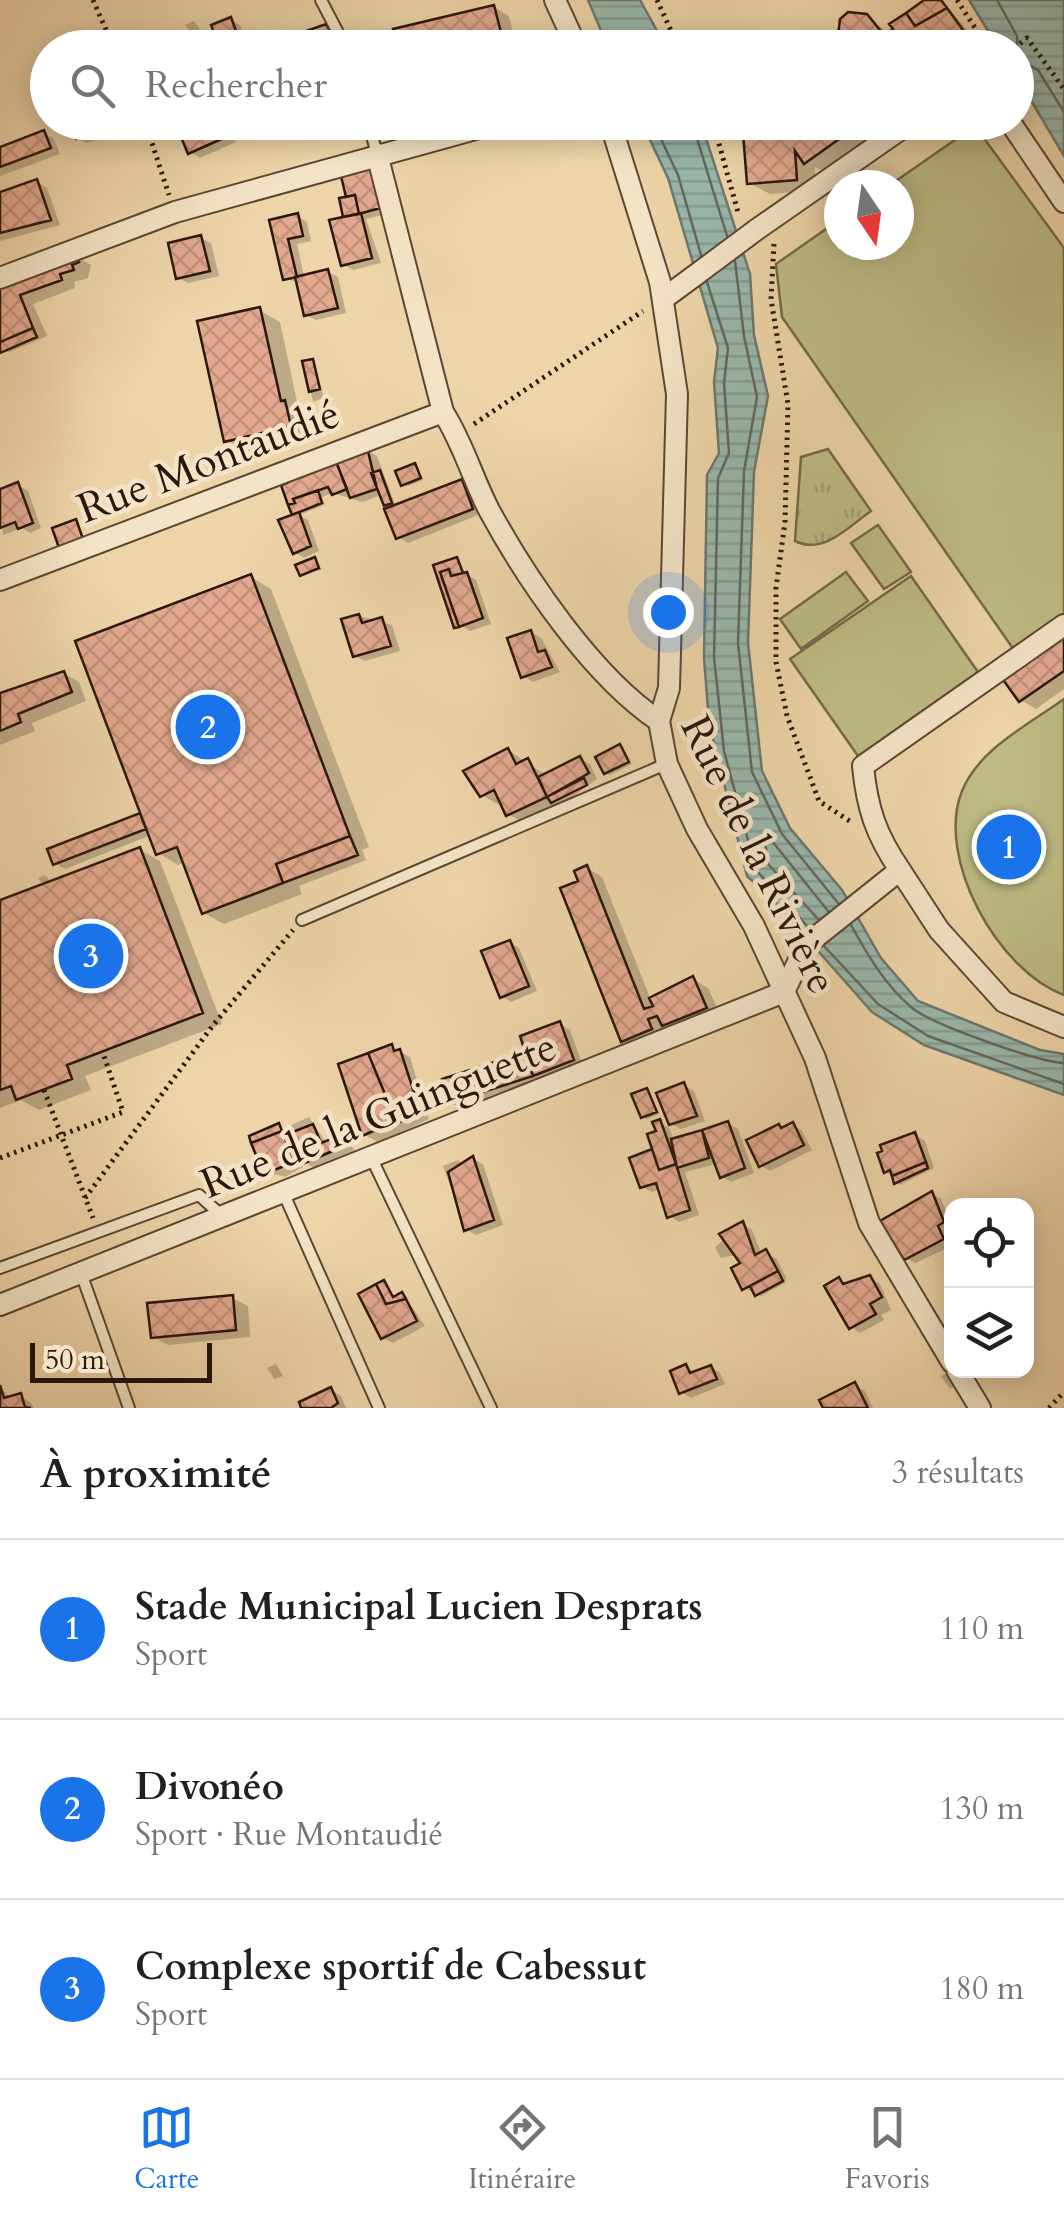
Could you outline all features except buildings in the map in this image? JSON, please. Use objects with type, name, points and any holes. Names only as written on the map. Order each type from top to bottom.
[{"type":"street","points":[[555,0],[569,30]]},
{"type":"street","points":[[0,278],[175,212],[432,140]]},
{"type":"street","points":[[615,140],[663,298],[678,394],[669,688],[660,721]]},
{"type":"street","points":[[663,298],[682,286],[748,225],[775,217],[885,140]]},
{"type":"street","points":[[1022,140],[1064,202]]},
{"type":"street","name":"Rue de la Rivière","points":[[378,154],[442,412],[458,435],[489,509],[558,616],[636,706],[660,721],[667,764],[697,829],[754,926],[815,1058],[868,1223],[944,1349]]},
{"type":"street","name":"Rue Montaudié","points":[[0,580],[442,412]]},
{"type":"street","points":[[1064,625],[863,766],[867,809],[879,839],[939,930],[1004,1002],[1064,1027]]},
{"type":"street","points":[[784,992],[806,945],[900,870]]},
{"type":"street","name":"Rue de la Guinguette","points":[[0,1305],[784,992]]},
{"type":"street","points":[[962,1378],[980,1408]]},
{"type":"lane","points":[[322,0],[337,30]]},
{"type":"lane","name":"Rue de la Rivière","points":[[374,140],[378,154]]},
{"type":"lane","points":[[302,920],[667,764]]},
{"type":"lane","points":[[371,1157],[491,1408]]},
{"type":"lane","points":[[283,1192],[379,1408]]},
{"type":"lane","points":[[0,1268],[198,1194],[223,1216]]},
{"type":"lane","points":[[81,1272],[129,1408]]},
{"type":"path","points":[[92,0],[106,30]]},
{"type":"path","points":[[657,0],[671,30]]},
{"type":"path","points":[[957,0],[976,30]]},
{"type":"path","points":[[1034,48],[1064,90]]},
{"type":"path","points":[[150,140],[175,212]]},
{"type":"path","points":[[719,140],[748,225]]},
{"type":"path","points":[[775,217],[771,299],[788,404],[785,522],[776,588],[776,662],[787,716],[819,802],[879,839]]},
{"type":"path","points":[[762,252],[774,247]]},
{"type":"path","points":[[458,435],[663,298]]},
{"type":"path","points":[[85,1198],[214,1024],[302,920]]},
{"type":"path","points":[[0,1158],[123,1112],[104,1056]]},
{"type":"path","points":[[44,1090],[98,1232]]},
{"type":"path","points":[[1049,1408],[1064,1392]]},
{"type":"green space","points":[[955,140],[985,140],[1064,248],[1064,615],[1014,650],[782,317],[776,264],[824,230],[824,260],[914,260],[912,170]]},
{"type":"green space","points":[[828,449],[871,511],[826,542],[795,541],[801,457]]},
{"type":"green space","points":[[878,525],[911,572],[884,589],[851,543]]},
{"type":"green space","points":[[846,572],[868,601],[801,649],[780,619]]},
{"type":"green space","points":[[911,576],[978,672],[858,756],[790,659]]},
{"type":"green space","points":[[1064,699],[1064,995],[1016,962],[978,909],[957,848],[956,818],[962,791],[980,763],[1006,739]]},
{"type":"water","points":[[588,0],[640,0],[657,30],[601,30]]},
{"type":"water","points":[[969,0],[1064,0],[1064,156],[1034,106],[1034,30],[988,30]]},
{"type":"water","points":[[650,140],[707,140],[750,274],[754,335],[768,396],[754,472],[748,643],[762,771],[790,828],[842,890],[881,958],[918,1001],[1040,1050],[1064,1054],[1064,1095],[924,1045],[872,1012],[747,876],[709,723],[704,658],[707,475],[719,453],[714,382],[718,348],[668,178]]},
{"type":"place","name":"Divonéo","points":[[208,727]]},
{"type":"place","name":"Stade Municipal Lucien Desprats","points":[[1009,847]]},
{"type":"place","name":"Complexe sportif de Cabessut","points":[[91,956]]}]
